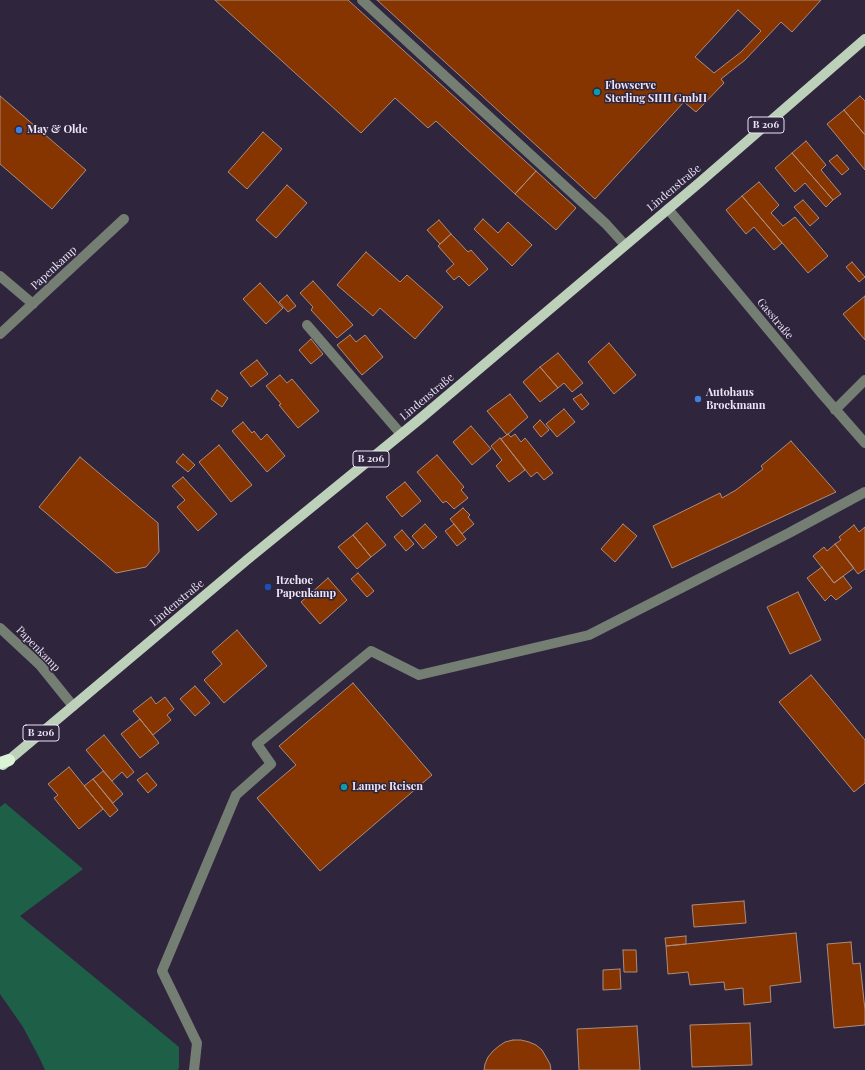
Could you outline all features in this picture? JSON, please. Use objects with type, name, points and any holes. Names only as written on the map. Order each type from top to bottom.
[{"type":"main road","name":"Lindenstraße","points":[[3,764],[248,559],[402,434],[668,209],[865,39]]},
{"type":"street","points":[[362,0],[606,224],[625,245]]},
{"type":"street","name":"Gasstraße","points":[[668,209],[835,410],[865,443]]},
{"type":"street","name":"Papenkamp","points":[[0,334],[124,219]]},
{"type":"street","points":[[0,276],[33,304]]},
{"type":"street","points":[[307,325],[402,434]]},
{"type":"street","points":[[835,410],[865,380]]},
{"type":"street","points":[[194,1070],[197,1043],[162,971],[236,795],[271,764],[257,744],[371,651],[419,675],[589,635],[789,533],[865,492]]},
{"type":"street","name":"Papenkamp","points":[[0,628],[40,664],[72,706]]},
{"type":"green space","points":[[5,803],[83,869],[20,916],[179,1047],[178,1070],[45,1070],[23,1027],[0,994],[0,807]]},
{"type":"building","points":[[215,0],[348,0],[536,171],[515,194],[436,121],[428,128],[395,98],[361,133]]},
{"type":"building","name":"Flowserve Sterling SIHI GmbH","points":[[377,0],[821,0],[792,32],[781,22],[745,60],[721,79],[724,83],[696,112],[684,102],[595,199]],"holes":[[[738,10],[761,31],[741,52],[714,73],[695,57]]]},
{"type":"building","name":"May & Olde","points":[[0,96],[86,170],[52,209],[0,164]]},
{"type":"building","points":[[860,96],[865,101],[865,135],[844,110]]},
{"type":"building","points":[[844,110],[865,135],[865,170],[827,124]]},
{"type":"building","points":[[263,132],[282,149],[247,189],[228,172]]},
{"type":"building","points":[[806,141],[826,165],[821,170],[841,194],[833,200],[792,153]]},
{"type":"building","points":[[792,153],[833,200],[826,207],[805,183],[795,192],[775,168]]},
{"type":"building","points":[[837,155],[849,169],[842,175],[829,161]]},
{"type":"building","points":[[536,171],[576,208],[556,230],[515,194]]},
{"type":"building","points":[[759,182],[779,205],[771,213],[783,226],[795,217],[828,256],[808,273],[742,196]]},
{"type":"building","points":[[287,185],[307,203],[276,238],[256,220]]},
{"type":"building","points":[[742,196],[782,243],[774,250],[754,227],[746,234],[726,210]]},
{"type":"building","points":[[803,200],[819,218],[810,226],[794,207]]},
{"type":"building","points":[[483,219],[498,233],[508,222],[532,245],[512,266],[474,229]]},
{"type":"building","points":[[439,220],[451,234],[440,244],[427,230]]},
{"type":"building","points":[[451,234],[468,252],[471,250],[488,269],[469,286],[459,276],[454,280],[446,271],[454,264],[438,246]]},
{"type":"building","points":[[366,252],[400,282],[407,275],[443,307],[415,339],[380,308],[373,316],[337,285]]},
{"type":"building","points":[[852,262],[865,277],[859,282],[846,267]]},
{"type":"building","points":[[313,281],[353,325],[337,338],[311,310],[313,307],[300,293]]},
{"type":"building","points":[[260,283],[283,308],[266,324],[243,299]]},
{"type":"building","points":[[287,295],[296,306],[288,312],[279,302]]},
{"type":"building","points":[[865,296],[865,340],[843,314]]},
{"type":"building","points":[[350,335],[356,342],[365,335],[383,357],[362,375],[337,345]]},
{"type":"building","points":[[311,339],[323,354],[311,364],[299,350]]},
{"type":"building","points":[[609,343],[636,375],[614,394],[588,362]]},
{"type":"building","points":[[558,353],[583,383],[572,392],[564,383],[558,388],[540,367]]},
{"type":"building","points":[[257,360],[268,374],[251,387],[240,373]]},
{"type":"building","points":[[540,367],[558,388],[540,402],[523,382]]},
{"type":"building","points":[[280,375],[287,383],[292,379],[319,411],[298,428],[266,386]]},
{"type":"building","points":[[217,390],[228,398],[222,407],[211,399]]},
{"type":"building","points":[[510,394],[528,417],[507,435],[487,411]]},
{"type":"building","points":[[581,394],[589,404],[582,410],[573,399]]},
{"type":"building","points":[[564,409],[575,422],[557,437],[546,424]]},
{"type":"building","points":[[540,420],[549,430],[541,437],[533,427]]},
{"type":"building","points":[[243,422],[252,433],[254,431],[261,440],[267,434],[285,456],[267,472],[232,431]]},
{"type":"building","points":[[471,426],[491,449],[472,465],[453,442]]},
{"type":"building","points":[[508,434],[511,437],[515,434],[521,442],[525,438],[553,473],[544,480],[537,472],[531,477],[501,439]]},
{"type":"building","points":[[500,438],[525,470],[509,482],[496,466],[502,460],[491,446]]},
{"type":"building","points":[[791,441],[836,492],[672,568],[653,526],[720,493],[722,498],[736,490],[763,469],[761,466]]},
{"type":"building","points":[[219,445],[252,485],[231,502],[199,462]]},
{"type":"building","points":[[183,454],[195,465],[188,472],[176,462]]},
{"type":"building","points":[[437,455],[464,487],[461,490],[468,498],[454,509],[446,501],[443,503],[417,472]]},
{"type":"building","points":[[80,457],[158,523],[159,552],[146,567],[116,573],[39,507]]},
{"type":"building","points":[[183,477],[217,514],[198,531],[177,507],[185,500],[172,486]]},
{"type":"building","points":[[405,482],[421,501],[402,517],[386,497]]},
{"type":"building","points":[[463,508],[470,515],[468,517],[474,524],[462,534],[450,519]]},
{"type":"building","points":[[367,523],[386,545],[371,557],[353,535]]},
{"type":"building","points":[[425,524],[437,537],[423,549],[412,536]]},
{"type":"building","points":[[454,524],[466,539],[457,546],[445,531]]},
{"type":"building","points":[[623,524],[637,536],[615,562],[601,549]]},
{"type":"building","points":[[854,525],[859,532],[865,527],[865,569],[858,574],[835,544],[841,540],[839,537]]},
{"type":"building","points":[[402,530],[414,544],[406,551],[394,537]]},
{"type":"building","points":[[353,535],[371,557],[357,569],[338,547]]},
{"type":"building","points":[[835,544],[854,568],[834,583],[813,556],[824,547],[827,551]]},
{"type":"building","points":[[822,567],[834,583],[843,576],[852,588],[836,600],[831,595],[825,601],[807,578]]},
{"type":"building","points":[[358,573],[374,591],[367,597],[351,579]]},
{"type":"building","points":[[328,578],[347,600],[320,624],[301,602]]},
{"type":"building","points":[[798,592],[821,640],[790,654],[767,607]]},
{"type":"building","points":[[237,630],[267,666],[224,703],[204,680],[222,664],[212,652]]},
{"type":"building","points":[[811,675],[865,740],[865,783],[854,792],[779,702]]},
{"type":"building","name":"Lampe Reisen","points":[[353,683],[432,775],[320,871],[257,798],[296,765],[279,746]]},
{"type":"building","points":[[195,686],[210,703],[195,716],[180,699]]},
{"type":"building","points":[[151,697],[156,704],[165,697],[174,709],[167,715],[171,720],[153,735],[133,711]]},
{"type":"building","points":[[140,719],[159,743],[140,758],[121,734]]},
{"type":"building","points":[[104,735],[134,772],[127,778],[122,772],[112,781],[86,750]]},
{"type":"building","points":[[69,767],[103,809],[79,829],[54,798],[58,795],[48,784]]},
{"type":"building","points":[[103,771],[123,794],[113,803],[93,779]]},
{"type":"building","points":[[147,773],[157,785],[148,793],[137,780]]},
{"type":"building","points":[[93,779],[118,810],[110,817],[84,786]]},
{"type":"building","points":[[744,901],[746,923],[694,927],[692,905]]},
{"type":"building","points":[[796,933],[801,982],[770,986],[771,1002],[744,1005],[743,988],[725,990],[724,982],[690,985],[688,972],[668,974],[666,946]]},
{"type":"building","points":[[686,936],[686,944],[666,946],[665,938]]},
{"type":"building","points":[[851,942],[853,964],[860,963],[865,1010],[865,1025],[834,1028],[827,944]]},
{"type":"building","points":[[623,950],[636,950],[637,972],[624,972]]},
{"type":"building","points":[[620,969],[621,989],[603,990],[603,970]]},
{"type":"building","points":[[750,1023],[752,1065],[692,1067],[690,1025]]},
{"type":"building","points":[[637,1026],[640,1070],[579,1070],[577,1029]]},
{"type":"building","points":[[521,1040],[536,1045],[542,1050],[550,1064],[551,1070],[484,1070],[488,1057],[493,1051],[505,1042]]},
{"type":"place","name":"Flowserve Sterling SIHI GmbH","points":[[597,92]]},
{"type":"place","name":"May & Olde","points":[[19,130]]},
{"type":"place","name":"Autohaus Brockmann","points":[[698,399]]},
{"type":"place","name":"Itzehoe Papenkamp","points":[[268,587]]},
{"type":"place","name":"Lampe Reisen","points":[[344,787]]}]
